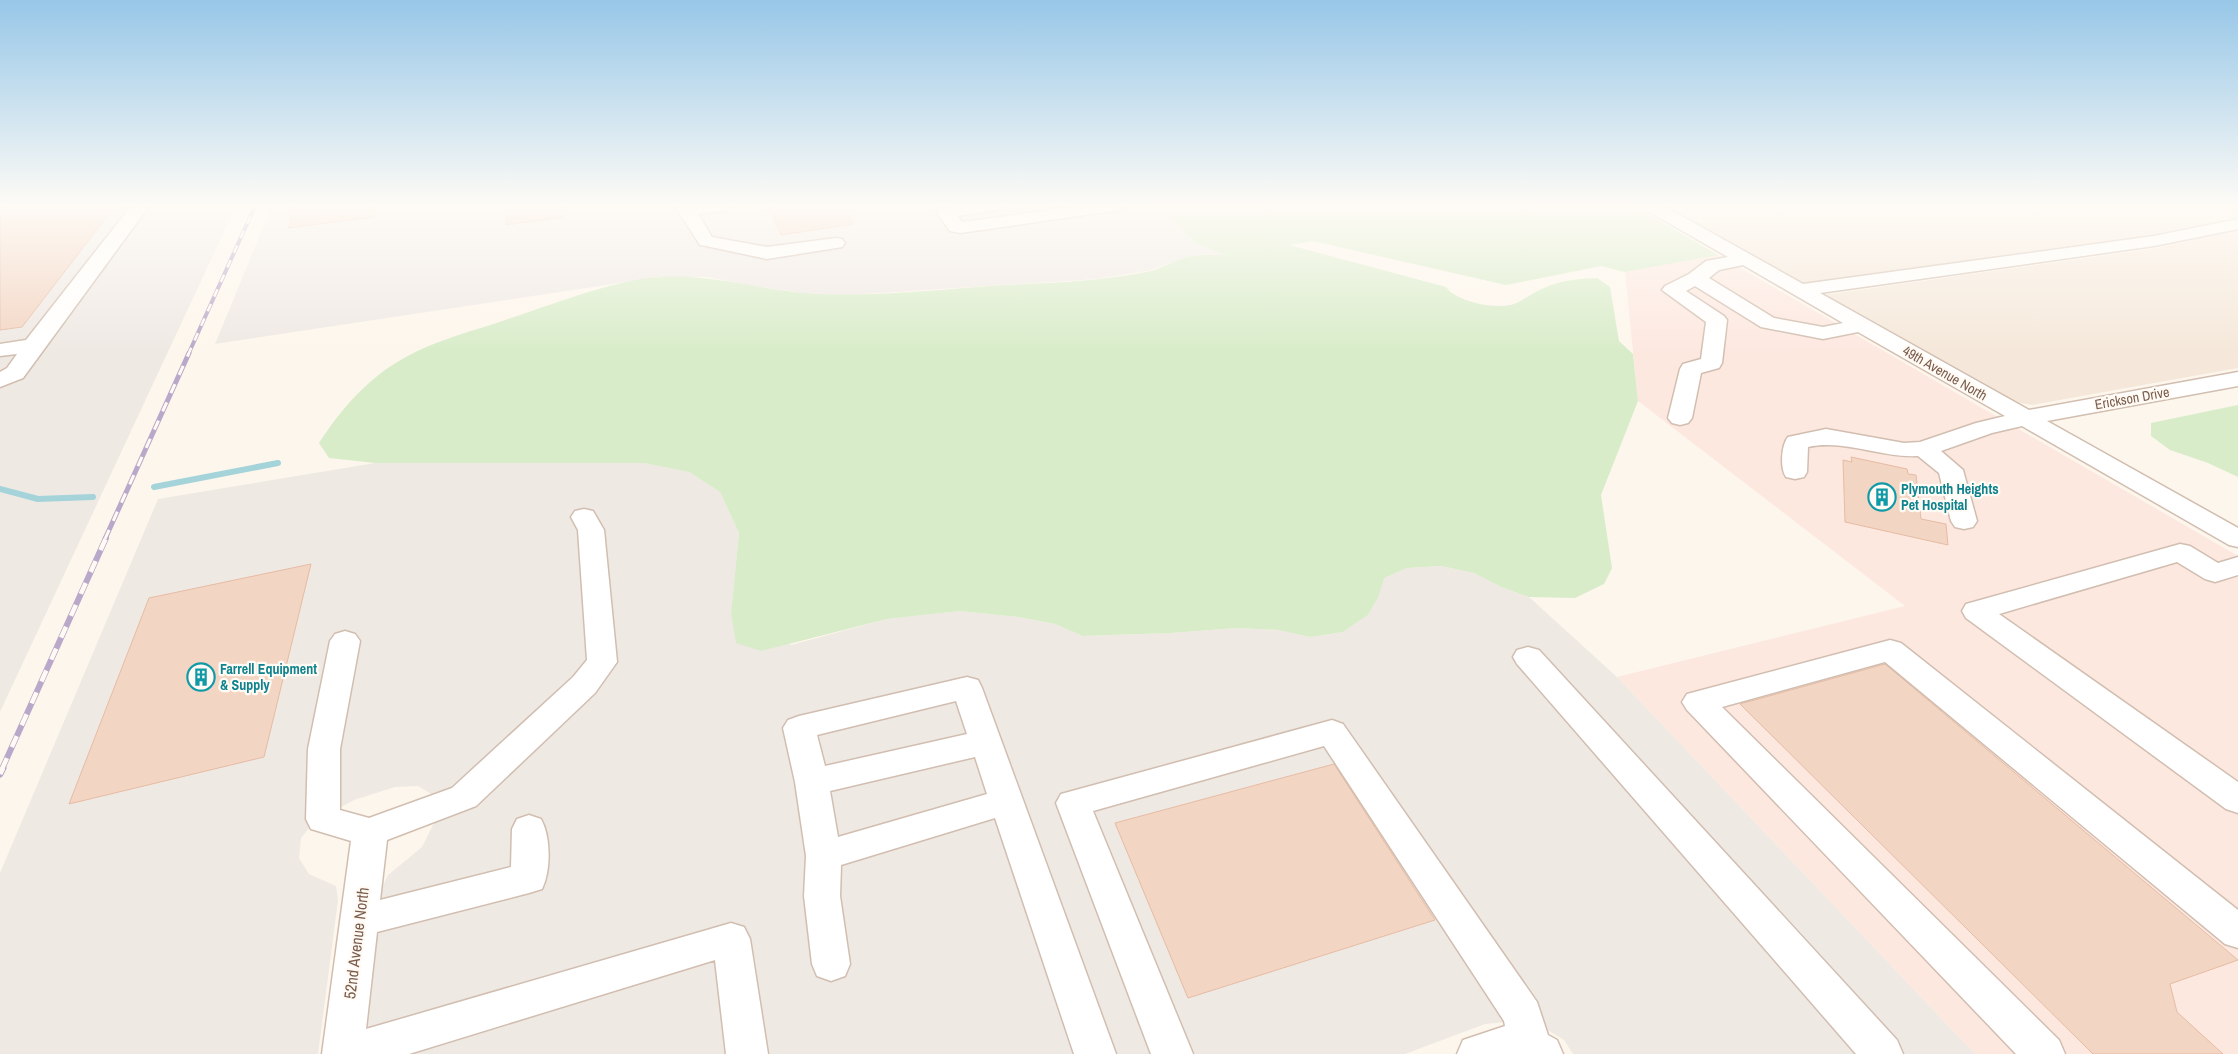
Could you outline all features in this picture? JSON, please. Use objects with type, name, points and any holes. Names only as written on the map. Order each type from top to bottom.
[{"type":"street","points":[[0,380],[15,373],[33,346],[102,255]]},
{"type":"street","name":"49th Avenue North","points":[[1739,255],[2238,539]]},
{"type":"street","points":[[1802,290],[2052,255]]},
{"type":"street","points":[[1746,259],[1713,265],[1696,278],[1672,290],[1717,320],[1768,323],[1823,333],[1862,325]]},
{"type":"street","points":[[1696,278],[1768,323]]},
{"type":"street","points":[[1680,418],[1691,369],[1711,363],[1717,320]]},
{"type":"street","points":[[0,350],[33,346]]},
{"type":"street","name":"Erickson Drive","points":[[2025,418],[2238,379]]},
{"type":"street","points":[[1923,449],[1950,470],[1964,521]]},
{"type":"street","points":[[345,640],[324,749],[323,818],[370,832],[464,797],[584,685],[602,662],[591,530],[584,517]]},
{"type":"street","points":[[2238,566],[2215,573],[2180,552],[1976,611],[2238,800]]},
{"type":"street","points":[[2044,1054],[1698,702],[1890,650],[2238,932]]},
{"type":"street","points":[[1528,657],[1882,1054]]},
{"type":"street","points":[[831,964],[822,896],[824,856],[812,782],[800,728],[967,688],[1095,1054]]},
{"type":"street","points":[[1172,1054],[1073,803],[1332,732],[1523,1014],[1536,1050]]},
{"type":"street","points":[[812,782],[986,742]]},
{"type":"street","points":[[824,856],[1007,801]]},
{"type":"street","points":[[359,921],[529,878],[529,830]]},
{"type":"street","name":"52nd Avenue North","points":[[344,1054],[370,832]]},
{"type":"street","points":[[344,1054],[731,939],[747,1054]]},
{"type":"street","points":[[1478,1054],[1506,1044],[1536,1050]]},
{"type":"lane","points":[[1795,472],[1796,442],[1804,439],[1826,436],[1904,450],[1923,449],[1984,428],[2025,418]]},
{"type":"shaded area","points":[[0,255],[213,255],[0,712]]},
{"type":"shaded area","points":[[252,255],[1200,255],[1187,257],[1147,271],[1096,279],[850,295],[803,293],[752,286],[708,277],[659,277],[215,344]]},
{"type":"shaded area","points":[[1718,255],[2238,556],[2238,1054],[1975,1054],[1617,677],[1905,606],[1638,401],[1625,272]]},
{"type":"shaded area","points":[[1750,255],[2017,255],[1808,283],[1795,281]]},
{"type":"shaded area","points":[[2106,255],[2238,255],[2238,368],[2032,405],[2014,402],[1826,298],[1824,295]]},
{"type":"shaded area","points":[[375,463],[644,463],[689,472],[720,492],[739,533],[731,613],[791,645],[887,619],[960,611],[1018,617],[1055,624],[1084,636],[1171,633],[1237,628],[1278,630],[1310,637],[1343,632],[1368,615],[1378,598],[1383,578],[1407,568],[1441,566],[1474,573],[1501,587],[1529,597],[1617,677],[1975,1054],[1573,1054],[1564,1040],[1539,1025],[1507,1022],[1485,1024],[1405,1054],[362,1054],[381,890],[388,875],[422,847],[434,823],[436,797],[418,786],[395,787],[354,800],[314,822],[301,838],[299,858],[309,874],[336,886],[338,900],[318,1054],[0,1054],[0,873],[158,499]]},
{"type":"green space","points":[[1327,255],[1446,287],[1458,297],[1467,301],[1498,306],[1514,304],[1544,288],[1570,280],[1597,278],[1610,287],[1619,341],[1633,354],[1638,401],[1601,495],[1612,568],[1604,584],[1575,598],[1529,597],[1501,587],[1474,573],[1441,566],[1407,568],[1384,578],[1378,598],[1368,615],[1343,632],[1310,637],[1278,630],[1237,628],[1171,633],[1083,636],[1055,624],[1018,617],[960,611],[887,619],[761,651],[736,643],[731,613],[739,533],[720,492],[689,472],[644,463],[375,463],[329,458],[319,443],[336,418],[356,395],[379,375],[404,358],[455,336],[624,282],[661,277],[679,277],[715,280],[805,293],[881,294],[1094,280],[1146,272],[1192,256]]},
{"type":"green space","points":[[1375,255],[1717,255],[1625,272],[1601,266],[1506,285]]},
{"type":"green space","points":[[2238,405],[2238,477],[2208,463],[2170,450],[2151,436],[2151,423]]},
{"type":"building","points":[[0,255],[77,255],[22,327],[0,330]]},
{"type":"building","name":"Plymouth Heights Pet Hospital","points":[[1851,457],[1907,469],[1908,474],[1916,475],[1921,519],[1946,524],[1948,545],[1845,522],[1843,460],[1852,462]]},
{"type":"building","name":"Farrell Equipment & Supply","points":[[311,564],[264,757],[69,804],[149,598]]},
{"type":"building","points":[[1885,664],[2238,960],[2170,984],[2177,1012],[2223,1054],[2093,1054],[1740,704]]},
{"type":"building","points":[[1334,764],[1435,920],[1188,998],[1115,823]]},
{"type":"waterway","points":[[154,487],[278,463]]},
{"type":"waterway","points":[[0,489],[38,499],[93,497]]},
{"type":"railway","points":[[188,355],[233,255]]},
{"type":"railway","points":[[105,539],[189,353]]},
{"type":"railway","points":[[2,769],[106,538]]},
{"type":"railway","points":[[0,774],[3,768]]},
{"type":"place","name":"Plymouth Heights Pet Hospital","points":[[1882,497]]},
{"type":"place","name":"Farrell Equipment & Supply","points":[[201,677]]}]
